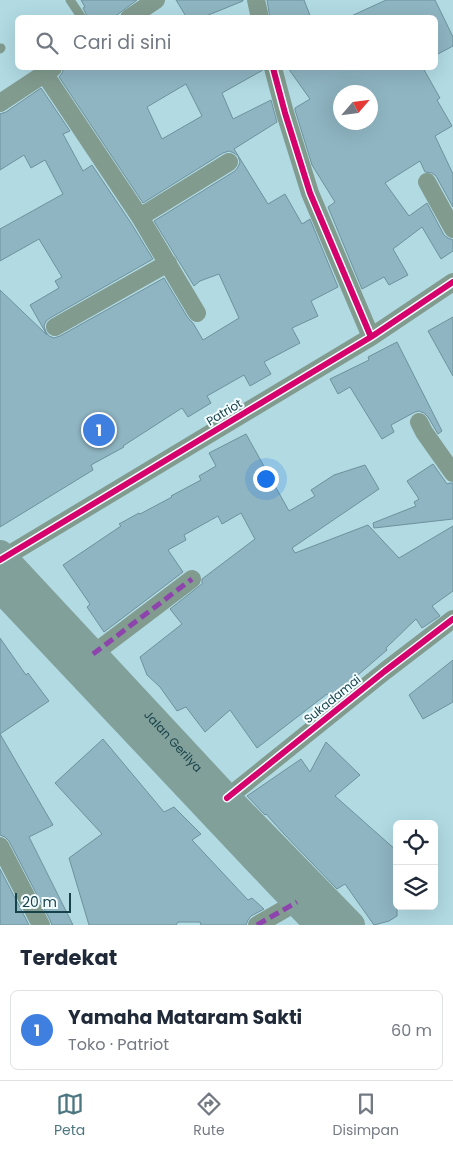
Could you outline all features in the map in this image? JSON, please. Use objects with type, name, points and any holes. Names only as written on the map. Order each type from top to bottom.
[{"type":"highway","name":"Jalan Gerilya","points":[[1,557],[227,798],[319,925]]},
{"type":"highway","name":"Jalan Gerilya","points":[[0,588],[291,885],[351,925]]},
{"type":"street","points":[[134,15],[156,0]]},
{"type":"street","points":[[256,0],[259,15]]},
{"type":"street","points":[[0,103],[49,70],[197,313]]},
{"type":"street","points":[[274,70],[310,193],[371,337]]},
{"type":"street","points":[[140,217],[229,162]]},
{"type":"street","points":[[426,182],[453,229]]},
{"type":"street","points":[[55,327],[168,263]]},
{"type":"street","name":"Patriot","points":[[1,557],[371,337],[453,282]]},
{"type":"street","points":[[420,422],[424,432],[453,474]]},
{"type":"street","points":[[93,654],[192,579]]},
{"type":"street","name":"Sukadamai","points":[[227,798],[453,619]]},
{"type":"street","points":[[0,846],[41,925]]},
{"type":"street","points":[[257,925],[291,885]]},
{"type":"lane","points":[[70,0],[80,15]]},
{"type":"building","points":[[81,0],[137,0],[117,15],[86,15],[83,8],[85,7]]},
{"type":"building","points":[[176,0],[243,0],[208,15],[185,15]]},
{"type":"building","points":[[267,0],[304,0],[310,15],[270,15]]},
{"type":"building","points":[[386,0],[435,0],[453,37],[453,46],[438,54],[438,15],[354,15]]},
{"type":"building","points":[[63,70],[263,70],[222,93],[233,119],[271,100],[277,122],[234,149],[268,204],[285,194],[302,224],[310,219],[338,287],[311,301],[318,316],[292,328],[300,343],[264,362],[271,374],[250,386],[244,375],[207,396],[211,403],[188,417],[182,408],[124,447],[91,465],[93,470],[0,527],[0,290],[47,335],[30,305],[59,288],[55,281],[62,277],[39,239],[0,261],[0,229],[63,194],[45,160],[31,168],[24,155],[0,170],[0,114],[6,112],[41,88],[70,131],[63,134],[83,171],[92,165],[153,259],[50,318],[44,326],[49,336],[54,338],[60,336],[164,278],[203,340],[239,318],[219,274],[200,281],[194,286],[154,221],[235,171],[240,162],[238,156],[229,151],[223,153],[143,203],[59,77]],"holes":[[[186,84],[202,116],[162,139],[147,107]]]},
{"type":"building","points":[[289,70],[424,70],[440,98],[437,100],[452,126],[435,136],[453,174],[453,207],[436,176],[425,172],[420,161],[385,183],[409,216],[427,203],[444,235],[453,240],[453,251],[441,259],[422,227],[393,249],[408,275],[389,285],[384,277],[362,289],[328,207],[335,202],[312,165],[295,108],[310,99]]},
{"type":"building","points":[[453,317],[453,376],[428,331]]},
{"type":"building","points":[[397,342],[442,431],[438,434],[428,417],[419,411],[391,425],[394,432],[382,439],[350,387],[338,394],[330,379],[369,360],[368,357]]},
{"type":"building","points":[[246,434],[289,511],[315,496],[311,490],[334,475],[365,465],[379,489],[292,548],[295,553],[368,525],[399,558],[453,526],[453,591],[432,606],[440,616],[422,628],[416,619],[386,648],[387,650],[331,698],[327,694],[257,748],[230,710],[205,732],[186,707],[177,711],[160,687],[147,675],[140,657],[182,624],[170,609],[202,584],[202,579],[255,539],[241,513],[222,524],[218,516],[184,535],[186,540],[168,550],[183,572],[104,632],[87,607],[90,604],[63,565],[121,526],[119,524],[201,480],[199,476],[216,466],[209,453]]},
{"type":"building","points":[[433,464],[447,484],[453,483],[453,519],[374,528],[373,523],[416,506],[414,502],[419,499],[407,481]]},
{"type":"building","points":[[0,638],[26,675],[28,673],[49,701],[0,734]]},
{"type":"building","points":[[453,660],[453,702],[423,719],[409,695]]},
{"type":"building","points":[[0,734],[53,825],[29,837],[73,925],[52,925],[9,841],[0,835]]},
{"type":"building","points":[[103,739],[164,812],[174,807],[201,834],[192,840],[248,900],[252,898],[264,909],[251,916],[246,925],[201,925],[200,922],[178,922],[176,925],[89,925],[69,858],[102,834],[55,783]]},
{"type":"building","points":[[326,742],[360,775],[335,796],[393,847],[393,910],[397,910],[397,916],[389,921],[374,925],[345,884],[337,889],[247,796],[301,759],[310,772]]},
{"type":"building","points":[[0,869],[29,925],[0,925]]},
{"type":"marked path","points":[[93,654],[192,579]]},
{"type":"marked path","points":[[257,925],[297,902]]},
{"type":"cycle path","points":[[274,70],[310,193],[371,337]]},
{"type":"cycle path","points":[[0,560],[371,337],[453,282]]},
{"type":"cycle path","points":[[227,798],[453,619]]},
{"type":"place","name":"Yamaha Mataram Sakti","points":[[99,430]]}]
